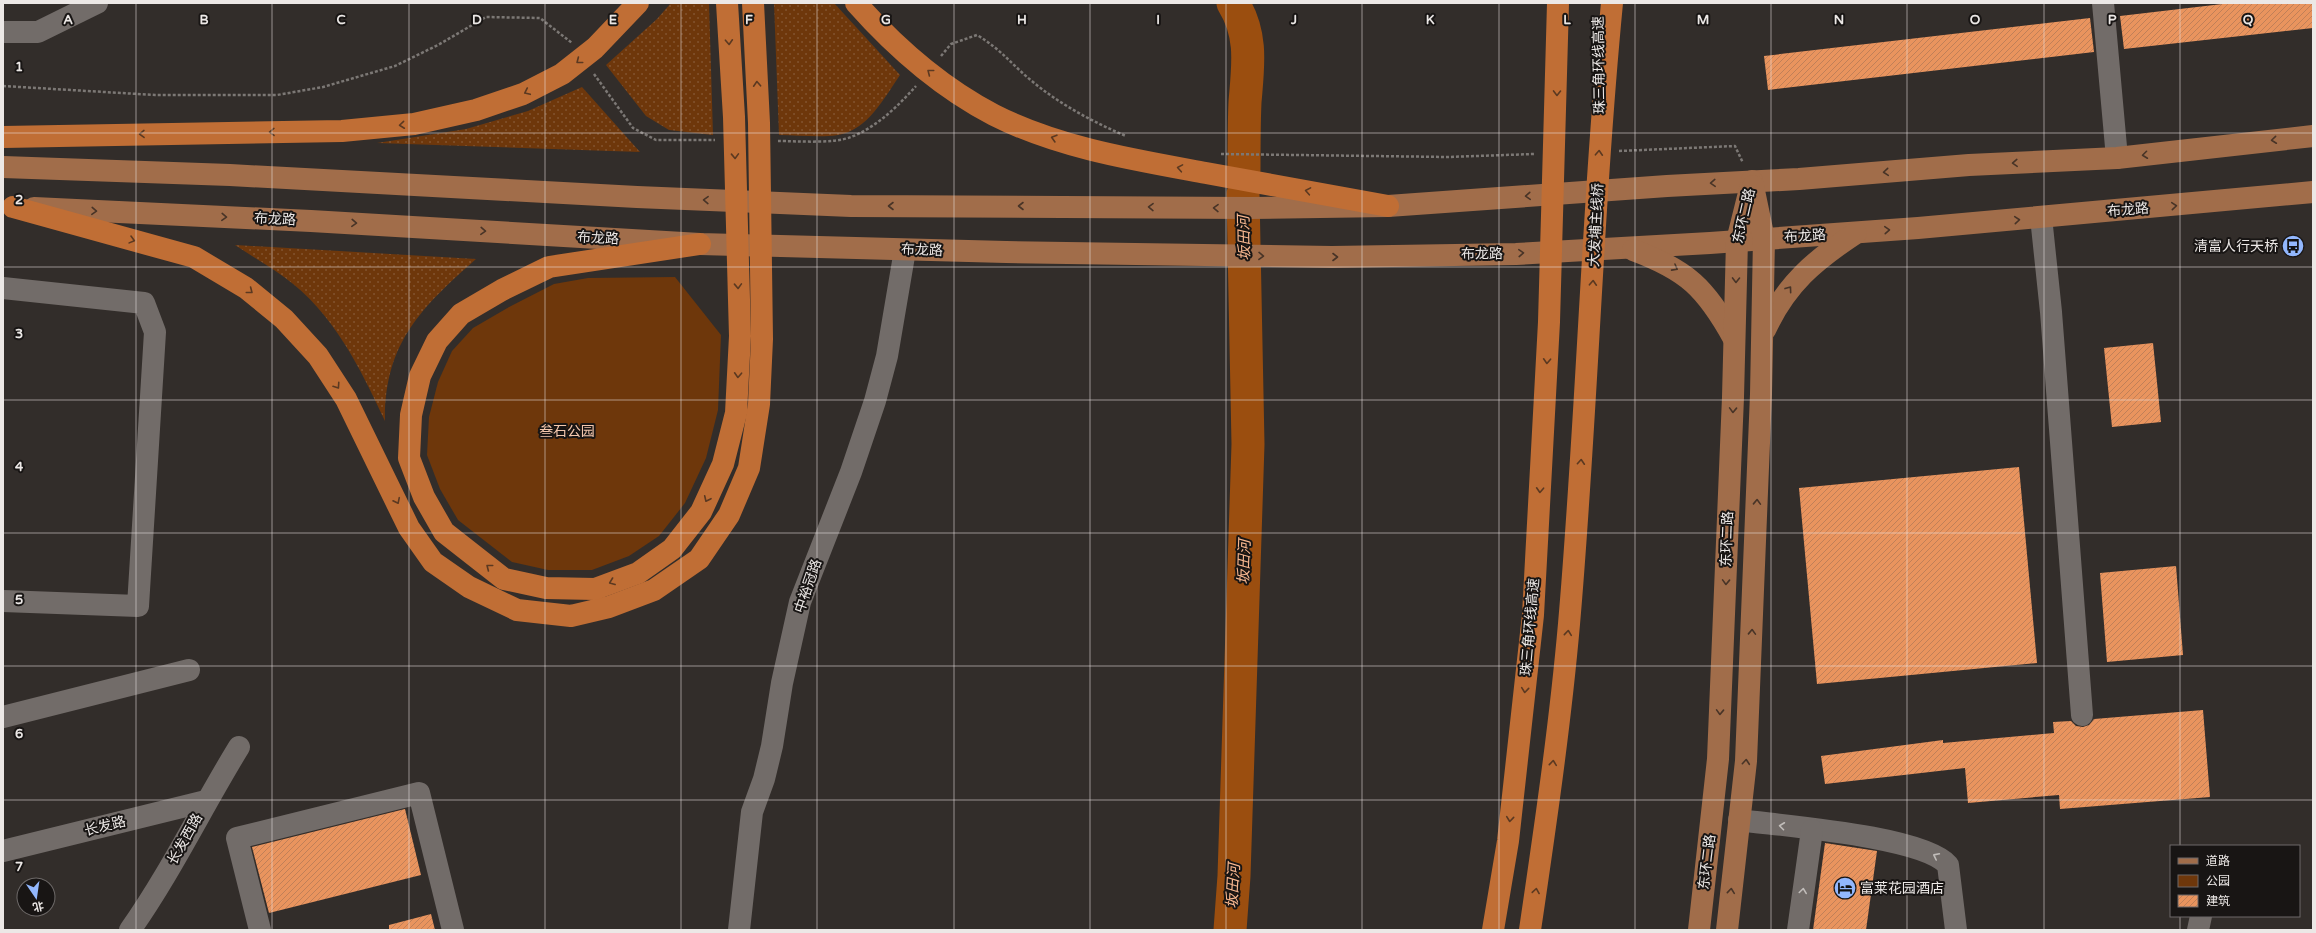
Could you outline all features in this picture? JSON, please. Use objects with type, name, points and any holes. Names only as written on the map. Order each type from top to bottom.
[{"type":"highway","points":[[3,137],[342,131],[414,124],[476,110],[523,94],[562,74],[587,54],[638,3]]},
{"type":"highway","points":[[700,244],[549,266],[502,290],[461,314],[437,341],[420,376],[411,415],[409,458],[424,497],[444,532],[504,579],[546,588],[596,589],[638,573],[672,549],[701,512],[723,464],[736,412],[740,336],[734,117],[727,3]]},
{"type":"highway","points":[[8,207],[194,257],[246,288],[284,319],[318,356],[346,399],[409,528],[433,562],[469,587],[517,610],[571,616],[609,607],[654,590],[699,559],[729,515],[749,468],[759,404],[762,339],[759,123],[753,3]]},
{"type":"highway","points":[[856,3],[908,55],[952,90],[994,115],[1042,135],[1092,149],[1161,165],[1388,206]]},
{"type":"highway","points":[[1545,3],[1557,58]]},
{"type":"highway","points":[[1557,58],[1558,3]]},
{"type":"highway","name":"珠三角环线高速","points":[[1599,3],[1600,128]]},
{"type":"highway","points":[[1600,128],[1612,3]]},
{"type":"highway","name":"珠三角环线高速","points":[[1493,930],[1508,841],[1533,615],[1549,322],[1557,58]]},
{"type":"highway","name":"大发埔主线桥","points":[[1530,930],[1548,813],[1569,625],[1591,322],[1600,128]]},
{"type":"main road","points":[[3,167],[230,175],[637,197],[851,206],[1388,206],[1800,179],[1969,165],[2117,158],[2313,136]]},
{"type":"main road","name":"东环二路","points":[[1727,930],[1746,761],[1763,334],[1764,239],[1752,181]]},
{"type":"main road","name":"东环二路","points":[[1699,930],[1718,759],[1737,241],[1752,181]]},
{"type":"main road","name":"布龙路","points":[[8,207],[311,221],[700,244],[905,250],[1296,256],[1516,254],[1737,241],[2042,218],[2313,192]]},
{"type":"main road","points":[[1763,334],[1775,308],[1792,284],[1812,264],[1856,233]]},
{"type":"main road","points":[[1626,247],[1678,270],[1700,287],[1718,309],[1734,339]]},
{"type":"street","points":[[5,27],[38,32],[97,3]]},
{"type":"street","points":[[2103,3],[2117,158]]},
{"type":"street","points":[[2042,218],[2051,312],[2082,715]]},
{"type":"street","name":"中裕冠路","points":[[739,930],[752,812],[764,779],[772,746],[782,683],[800,602],[852,472],[875,401],[887,356],[905,250]]},
{"type":"street","points":[[3,288],[144,303],[155,332],[138,606],[3,600]]},
{"type":"street","points":[[3,717],[189,670]]},
{"type":"street","name":"长发西路","points":[[130,930],[154,896],[206,801],[239,747]]},
{"type":"street","points":[[260,930],[237,838],[419,793],[453,930]]},
{"type":"street","name":"长发路","points":[[3,851],[206,801]]},
{"type":"street","points":[[1739,820],[1902,843],[1943,859],[1948,865],[1956,930]]},
{"type":"street","points":[[1798,930],[1812,830]]},
{"type":"street","points":[[2198,930],[2200,917]]},
{"type":"path","points":[[3,86],[155,95],[277,95],[323,87],[395,66],[438,45],[486,17],[540,18],[587,54],[633,128],[656,140],[722,140]]},
{"type":"path","points":[[936,61],[951,44],[977,35],[996,47],[1033,82],[1086,119],[1130,138]]},
{"type":"path","points":[[777,141],[816,141],[850,137],[879,121],[902,102],[916,85]]},
{"type":"path","points":[[1615,151],[1735,146],[1752,181]]},
{"type":"path","points":[[1214,154],[1448,158],[1536,154]]},
{"type":"green space","points":[[671,3],[709,3],[713,135],[669,130],[646,116],[606,65],[657,19]]},
{"type":"green space","points":[[774,3],[834,3],[900,75],[874,112],[858,127],[849,132],[831,136],[779,135]]},
{"type":"green space","points":[[582,87],[640,152],[377,143],[466,129],[528,111]]},
{"type":"green space","points":[[235,245],[476,259],[423,311],[399,348],[391,370],[386,394],[385,421],[366,381],[344,343],[317,307],[302,291],[284,277]]},
{"type":"green space","name":"叁石公园","points":[[675,277],[721,335],[718,410],[706,458],[685,503],[659,536],[629,556],[592,570],[548,570],[512,562],[458,520],[440,489],[427,455],[429,417],[438,382],[452,351],[473,328],[554,284],[588,278]]},
{"type":"building","points":[[2231,3],[2313,3],[2313,28],[2124,49],[2120,16]]},
{"type":"building","points":[[2090,18],[2094,52],[1768,90],[1764,56]]},
{"type":"building","points":[[2153,343],[2161,422],[2112,427],[2104,348]]},
{"type":"building","points":[[2019,467],[2037,663],[1817,684],[1799,488]]},
{"type":"building","points":[[2176,566],[2183,655],[2107,662],[2100,573]]},
{"type":"building","points":[[2203,710],[2210,797],[2060,809],[2059,795],[1968,803],[1965,768],[1825,784],[1821,756],[1943,740],[1943,743],[2054,733],[2053,722],[2071,721],[2076,726],[2083,727],[2089,725],[2094,719]]},
{"type":"building","points":[[405,809],[421,875],[269,913],[252,847]]},
{"type":"building","name":"富莱花园酒店","points":[[1825,843],[1877,851],[1866,930],[1813,930]]},
{"type":"building","points":[[431,914],[435,930],[389,930],[389,925]]},
{"type":"waterway","name":"坂田河","points":[[1233,3],[1244,27],[1248,51],[1244,170]]},
{"type":"waterway","name":"坂田河","points":[[1230,930],[1234,876],[1248,444],[1243,194]]},
{"type":"place","name":"清富人行天桥","points":[[2293,246]]},
{"type":"place","name":"富莱花园酒店","points":[[1845,888]]}]
